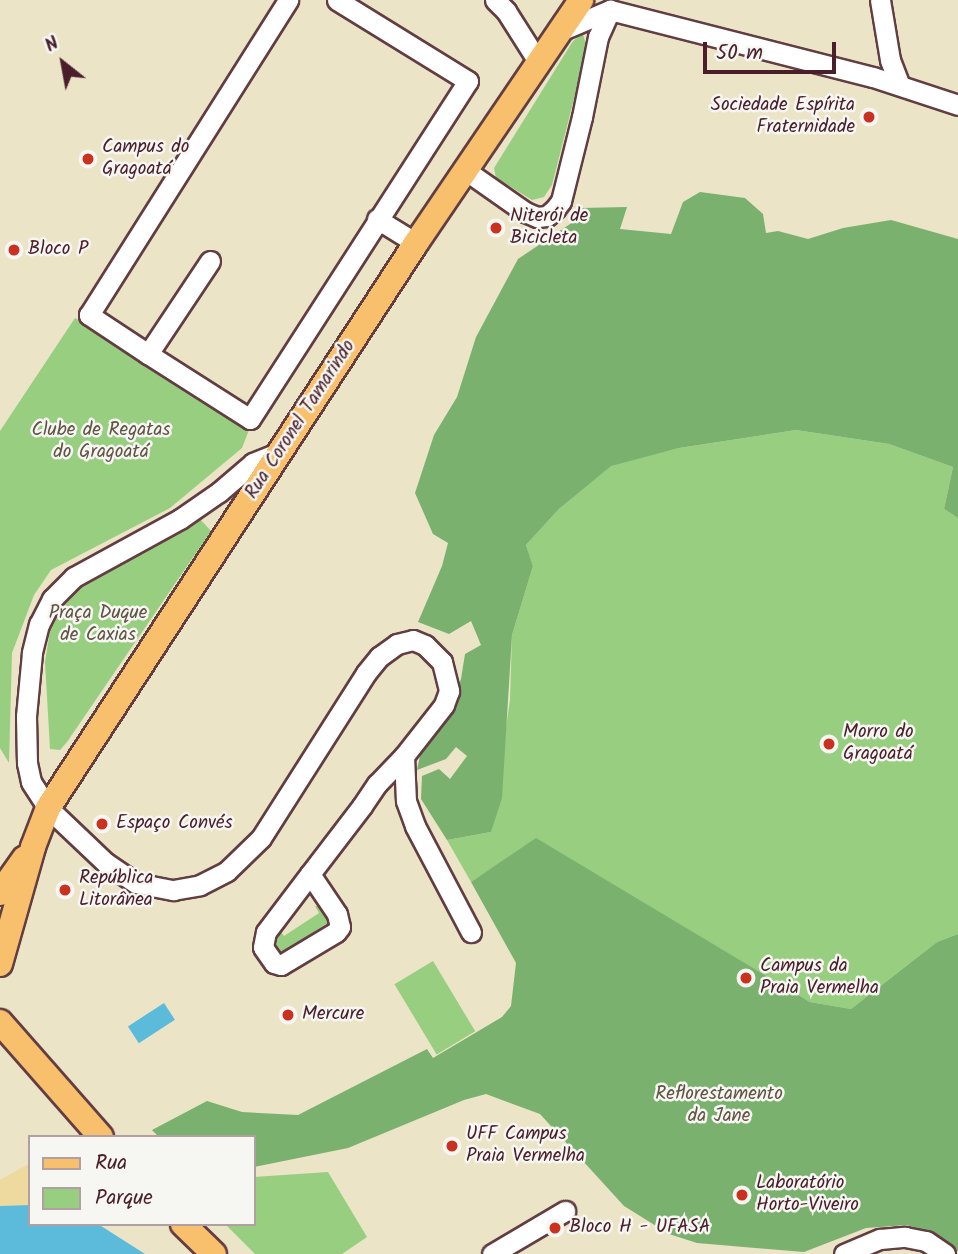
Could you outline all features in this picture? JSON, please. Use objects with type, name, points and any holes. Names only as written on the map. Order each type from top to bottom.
[{"type":"main road","name":"Rua Coronel Tamarindo","points":[[1,954],[33,847],[48,808],[416,243],[581,0]]},
{"type":"main road","name":"Rua Coronel Tamarindo","points":[[0,894],[33,847]]},
{"type":"main road","points":[[1,1019],[99,1135]]},
{"type":"main road","points":[[185,1226],[214,1254]]},
{"type":"street","points":[[288,0],[89,315],[250,419],[468,81],[337,0]]},
{"type":"street","points":[[495,0],[506,11],[539,62]]},
{"type":"street","points":[[880,0],[890,60],[899,85]]},
{"type":"street","points":[[559,32],[607,5],[873,77],[958,105]]},
{"type":"street","points":[[466,170],[537,217],[547,216],[561,201],[607,5]]},
{"type":"street","points":[[873,77],[890,60]]},
{"type":"street","points":[[377,219],[416,243]]},
{"type":"street","points":[[148,354],[210,261]]},
{"type":"street","points":[[280,452],[253,463],[219,492],[180,519],[74,577],[52,599],[39,624],[32,653],[26,716],[27,763],[31,782],[48,808],[106,863],[136,883],[173,890],[200,885],[227,871],[261,838],[366,673],[379,657],[397,644],[413,640],[425,645],[442,662],[449,691],[444,705],[404,756],[377,784],[310,874],[263,941],[267,956],[281,965],[308,951],[340,927],[337,915],[310,874]]},
{"type":"street","points":[[404,756],[406,801],[415,826],[471,932]]},
{"type":"street","points":[[492,1254],[565,1211]]},
{"type":"street","points":[[888,1238],[903,1254]]},
{"type":"street","points":[[844,1254],[888,1238],[926,1241],[945,1254]]},
{"type":"green space","points":[[583,34],[587,48],[552,185],[544,197],[532,200],[496,178],[494,168],[573,41]]},
{"type":"green space","points":[[700,192],[745,198],[763,214],[766,233],[778,231],[808,239],[843,228],[891,220],[958,239],[958,518],[944,509],[953,467],[889,444],[796,430],[679,448],[611,466],[559,509],[526,545],[533,566],[512,635],[502,798],[491,832],[447,840],[421,799],[422,776],[439,769],[450,779],[467,756],[456,747],[446,759],[417,770],[421,751],[445,723],[461,679],[465,654],[481,645],[471,621],[449,634],[418,622],[442,566],[448,543],[433,534],[415,493],[434,435],[457,397],[476,337],[518,259],[573,222],[581,208],[627,207],[620,229],[671,234],[683,202]]},
{"type":"green space","name":"Clube de Regatas do Gragoatá","points":[[75,318],[249,430],[242,448],[170,508],[51,570],[34,595],[12,653],[9,763],[0,748],[0,431]]},
{"type":"green space","points":[[796,430],[889,444],[953,467],[944,509],[958,518],[958,934],[937,942],[851,1009],[810,1002],[536,839],[471,882],[447,840],[491,832],[510,700],[512,635],[533,566],[526,545],[559,509],[611,465],[679,448]]},
{"type":"green space","name":"Praça Duque de Caxias","points":[[200,519],[211,531],[67,742],[60,750],[50,749],[45,662],[50,631],[66,600],[92,579]]},
{"type":"green space","name":"Reflorestamento da Jane","points":[[536,838],[810,1002],[851,1009],[937,942],[958,934],[958,1251],[925,1231],[907,1225],[866,1228],[804,1252],[697,1243],[669,1234],[624,1206],[540,1114],[486,1094],[464,1100],[348,1148],[256,1167],[256,1135],[157,1135],[152,1130],[207,1101],[242,1112],[298,1115],[427,1049],[433,1058],[502,1017],[511,1006],[516,963],[471,882]]},
{"type":"green space","points":[[315,906],[324,906],[331,911],[330,929],[326,924],[291,947],[293,952],[278,951],[273,940],[279,929],[284,936],[319,913]]},
{"type":"green space","points":[[433,961],[475,1031],[437,1054],[394,984]]},
{"type":"green space","points":[[328,1172],[367,1237],[342,1254],[255,1254],[227,1226],[256,1226],[256,1177]]},
{"type":"sand","points":[[28,1164],[28,1205],[0,1206],[0,1180]]},
{"type":"water","points":[[164,1003],[175,1020],[139,1043],[128,1026]]},
{"type":"water","points":[[28,1205],[28,1226],[101,1226],[145,1254],[0,1254],[0,1206]]},
{"type":"place","name":"Sociedade Espírita Fraternidade","points":[[869,117]]},
{"type":"place","name":"Campus do Gragoatá","points":[[88,159]]},
{"type":"place","name":"Niterói de Bicicleta","points":[[496,228]]},
{"type":"place","name":"Bloco P","points":[[14,250]]},
{"type":"place","name":"Morro do Gragoatá","points":[[829,744]]},
{"type":"place","name":"Espaço Convés","points":[[102,824]]},
{"type":"place","name":"República Litorânea","points":[[65,890]]},
{"type":"place","name":"Campus da Praia Vermelha","points":[[746,978]]},
{"type":"place","name":"Mercure","points":[[288,1015]]},
{"type":"place","name":"UFF Campus Praia Vermelha","points":[[452,1146]]},
{"type":"place","name":"Laboratório Horto-Viveiro","points":[[742,1195]]},
{"type":"place","name":"Bloco H - UFASA","points":[[555,1228]]}]
